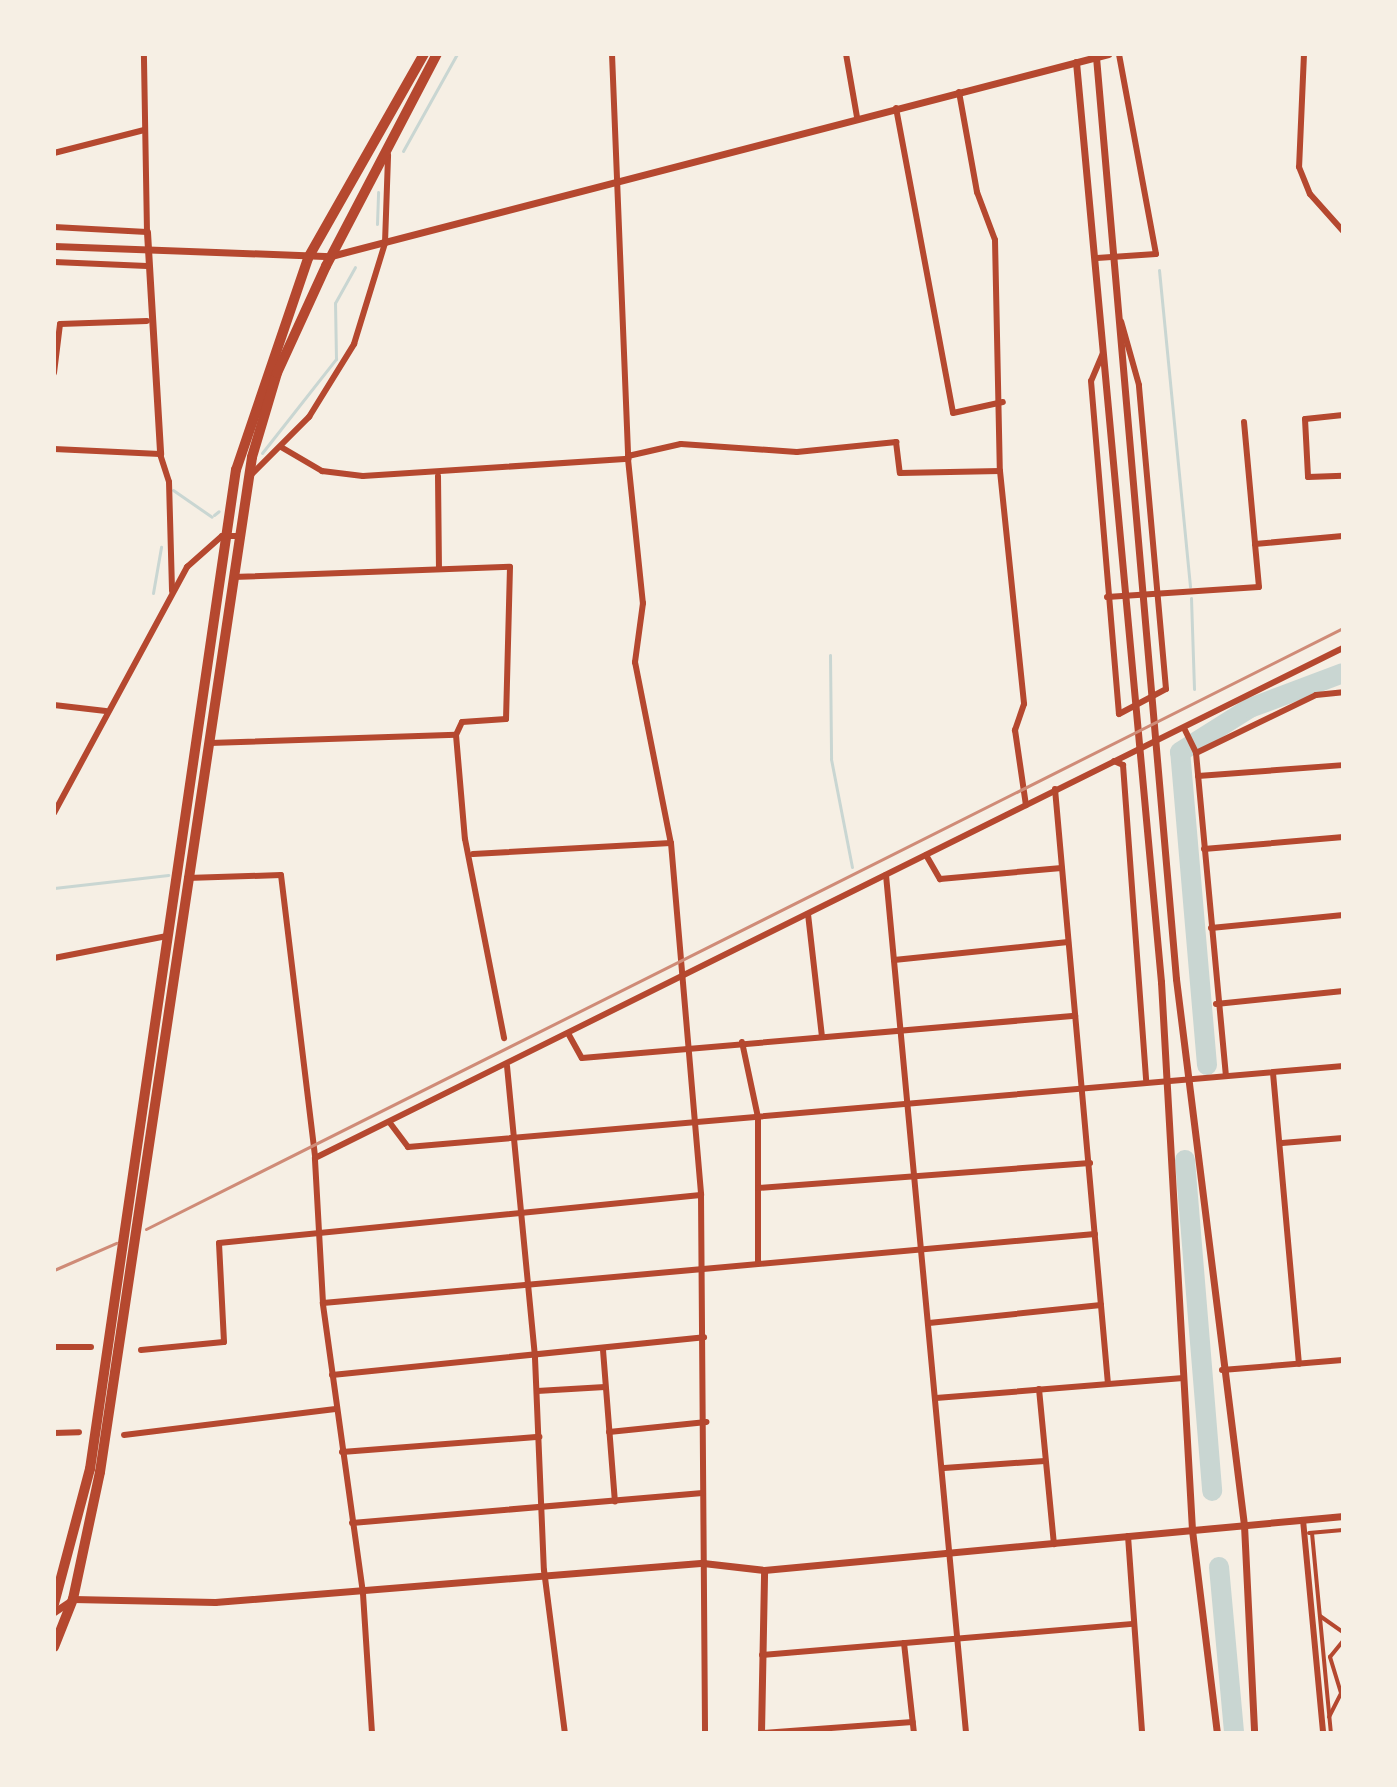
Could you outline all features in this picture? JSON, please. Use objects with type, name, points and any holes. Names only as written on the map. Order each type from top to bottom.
[{"type":"highway","points":[[54,1647],[73,1599],[122,1286],[128,1195],[222,536],[262,380],[308,258],[424,54]]},
{"type":"highway","points":[[54,1604],[81,1515],[122,1286],[142,1194],[246,479],[277,373],[331,256],[437,54]]},
{"type":"street","points":[[144,54],[147,321],[160,454],[169,482],[172,591]]},
{"type":"street","points":[[612,54],[612,182],[628,458],[643,603],[635,662],[671,843],[696,1123],[705,1267],[705,1733]]},
{"type":"street","points":[[846,54],[857,117]]},
{"type":"street","points":[[54,246],[308,258],[331,256],[1108,54]]},
{"type":"street","points":[[1097,258],[1156,254],[1119,54]]},
{"type":"street","points":[[1304,54],[1299,167],[1310,194],[1343,231]]},
{"type":"street","points":[[1096,57],[1113,290],[1190,1077],[1222,1370],[1244,1525],[1254,1733]]},
{"type":"street","points":[[1076,62],[1097,258],[1164,1079],[1192,1530],[1217,1733]]},
{"type":"street","points":[[959,92],[977,192],[995,240],[1003,402],[1000,471],[1024,704],[1015,730],[1026,805]]},
{"type":"street","points":[[896,108],[953,413],[1003,402]]},
{"type":"street","points":[[54,153],[144,130]]},
{"type":"street","points":[[246,479],[281,447],[354,344],[385,243],[388,147]]},
{"type":"street","points":[[54,227],[147,232]]},
{"type":"street","points":[[54,262],[147,266]]},
{"type":"street","points":[[1103,352],[1091,381],[1119,714],[1166,689],[1139,385],[1113,290]]},
{"type":"street","points":[[54,373],[60,324],[147,321]]},
{"type":"street","points":[[1343,415],[1305,419],[1308,477],[1343,476]]},
{"type":"street","points":[[1107,597],[1259,587],[1244,422]]},
{"type":"street","points":[[281,447],[322,471],[438,476],[504,464],[628,458],[681,444],[797,452],[896,442],[900,473],[1000,471]]},
{"type":"street","points":[[54,449],[160,454]]},
{"type":"street","points":[[438,476],[439,569]]},
{"type":"street","points":[[54,813],[172,591],[222,536],[238,536]]},
{"type":"street","points":[[1255,544],[1343,536]]},
{"type":"street","points":[[217,576],[510,567],[506,719],[462,722],[456,735],[465,839],[473,854],[504,1038]]},
{"type":"street","points":[[315,1158],[507,1066],[1055,789],[1343,648]]},
{"type":"street","points":[[1196,753],[1316,695],[1343,692]]},
{"type":"street","points":[[54,705],[106,711]]},
{"type":"street","points":[[1184,728],[1196,753],[1216,1004],[1226,1074]]},
{"type":"street","points":[[206,743],[456,735]]},
{"type":"street","points":[[1114,761],[1123,765],[1146,1080]]},
{"type":"street","points":[[1198,776],[1343,765]]},
{"type":"street","points":[[1055,789],[1108,1384]]},
{"type":"street","points":[[1204,849],[1343,837]]},
{"type":"street","points":[[473,854],[671,843]]},
{"type":"street","points":[[926,855],[940,879],[1062,868]]},
{"type":"street","points":[[187,878],[281,875],[315,1158],[323,1303],[335,1409],[363,1593],[372,1733]]},
{"type":"street","points":[[886,875],[944,1468],[966,1733]]},
{"type":"street","points":[[808,914],[822,1036]]},
{"type":"street","points":[[1211,928],[1343,915]]},
{"type":"street","points":[[54,958],[83,958],[167,936]]},
{"type":"street","points":[[894,960],[1068,942]]},
{"type":"street","points":[[1216,1004],[1343,991]]},
{"type":"street","points":[[569,1035],[582,1058],[1075,1016]]},
{"type":"street","points":[[742,1042],[758,1117],[758,1263]]},
{"type":"street","points":[[507,1066],[535,1358],[545,1578],[565,1733]]},
{"type":"street","points":[[390,1123],[408,1147],[513,1140],[1082,1085],[1343,1066]]},
{"type":"street","points":[[1273,1073],[1282,1143],[1299,1364]]},
{"type":"street","points":[[1282,1143],[1343,1138]]},
{"type":"street","points":[[758,1188],[1090,1163]]},
{"type":"street","points":[[141,1350],[224,1342],[219,1243],[701,1195]]},
{"type":"street","points":[[323,1303],[1095,1234]]},
{"type":"street","points":[[929,1323],[1101,1305]]},
{"type":"street","points":[[332,1375],[535,1358],[704,1337]]},
{"type":"street","points":[[54,1347],[91,1347]]},
{"type":"street","points":[[603,1350],[615,1502]]},
{"type":"street","points":[[1222,1370],[1343,1360]]},
{"type":"street","points":[[936,1398],[1183,1378]]},
{"type":"street","points":[[537,1391],[605,1387]]},
{"type":"street","points":[[1039,1389],[1054,1544]]},
{"type":"street","points":[[124,1435],[335,1409]]},
{"type":"street","points":[[609,1432],[706,1422]]},
{"type":"street","points":[[54,1433],[79,1432]]},
{"type":"street","points":[[342,1452],[539,1437]]},
{"type":"street","points":[[944,1468],[1045,1461]]},
{"type":"street","points":[[352,1523],[703,1493]]},
{"type":"street","points":[[54,1612],[73,1599],[215,1602],[363,1593],[703,1563],[764,1570],[1343,1516]]},
{"type":"street","points":[[1303,1520],[1323,1733]]},
{"type":"street","points":[[1331,1733],[1311,1533],[1343,1530]]},
{"type":"street","points":[[1128,1536],[1142,1733]]},
{"type":"street","points":[[764,1570],[762,1733],[913,1722]]},
{"type":"street","points":[[1320,1616],[1343,1632]]},
{"type":"street","points":[[762,1655],[1133,1624]]},
{"type":"street","points":[[1329,1717],[1341,1693],[1330,1657],[1343,1641]]},
{"type":"street","points":[[904,1643],[914,1733]]},
{"type":"waterway","points":[[403,151],[457,54]]},
{"type":"waterway","points":[[377,224],[378,192]]},
{"type":"waterway","points":[[262,453],[336,359],[335,303],[355,267]]},
{"type":"waterway","points":[[1159,270],[1190,586]]},
{"type":"waterway","points":[[173,490],[212,517]]},
{"type":"waterway","points":[[214,515],[219,511]]},
{"type":"waterway","points":[[153,593],[161,547]]},
{"type":"waterway","points":[[1191,598],[1194,689]]},
{"type":"waterway","points":[[830,655],[831,759],[852,867]]},
{"type":"waterway","points":[[1207,1065],[1180,752],[1250,708],[1343,673]]},
{"type":"waterway","points":[[54,888],[168,875]]},
{"type":"waterway","points":[[1185,1160],[1212,1491]]},
{"type":"waterway","points":[[1219,1567],[1234,1733]]},
{"type":"railway","points":[[146,1229],[1343,628]]},
{"type":"railway","points":[[54,1270],[116,1243]]}]
